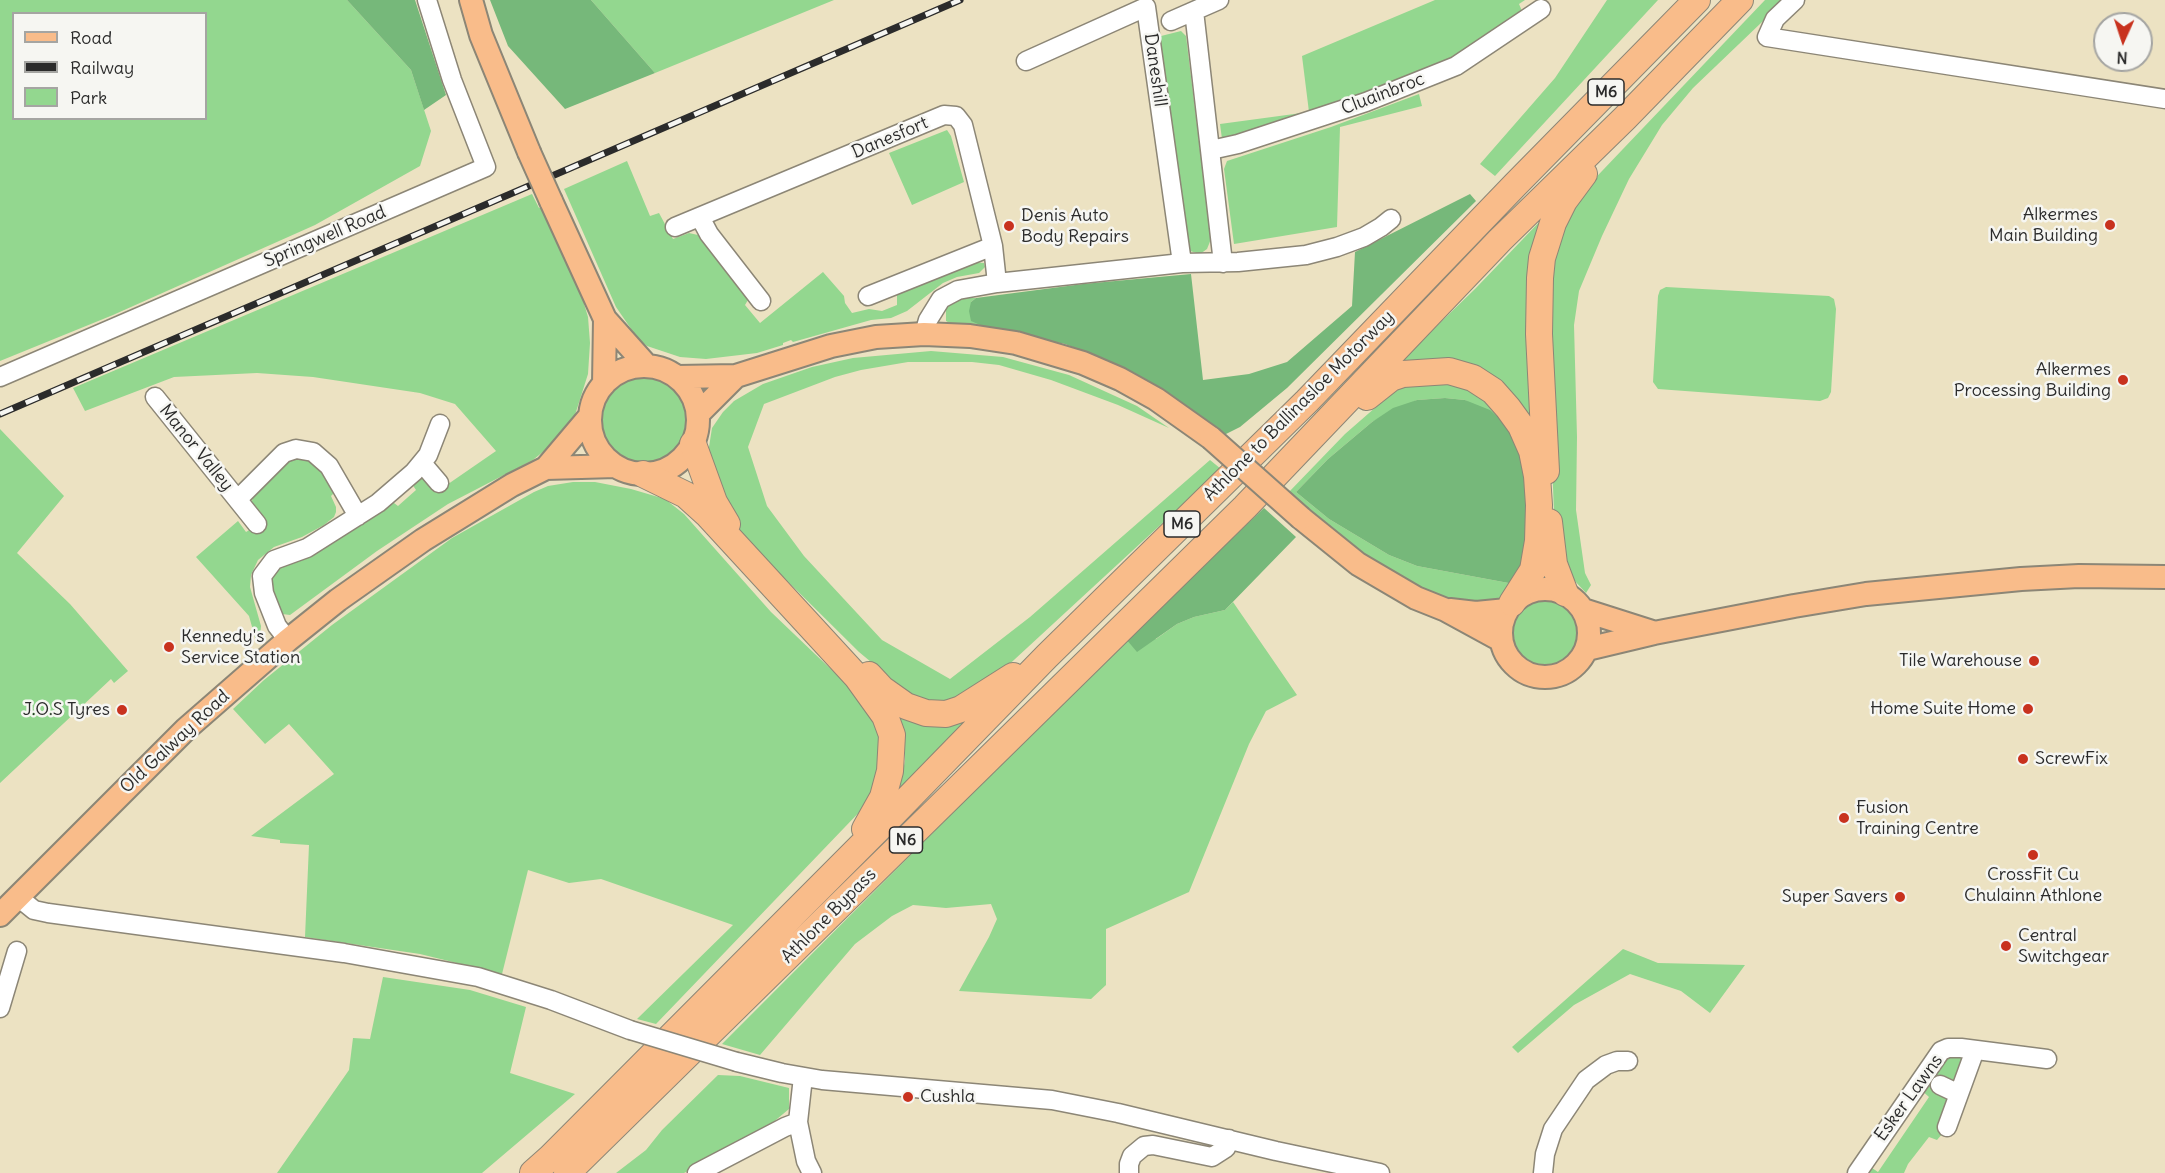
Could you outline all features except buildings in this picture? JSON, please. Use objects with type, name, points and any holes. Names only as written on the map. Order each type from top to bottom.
[{"type":"highway","name":"Athlone to Ballinasloe Motorway","points":[[846,860],[1047,656],[1307,401],[1515,184],[1697,0]]},
{"type":"highway","name":"Athlone to Ballinasloe Motorway","points":[[1245,507],[1500,240],[1625,118],[1740,0]]},
{"type":"highway","points":[[1574,602],[1554,564],[1548,505],[1539,334],[1542,258],[1553,223],[1564,201],[1625,118]]},
{"type":"highway","points":[[1245,507],[1300,468],[1374,390],[1391,378],[1403,374],[1449,371],[1473,378],[1493,391],[1521,426],[1532,451],[1537,476],[1538,541],[1533,570],[1510,606]]},
{"type":"highway","points":[[693,444],[714,502],[733,534],[882,689],[906,706],[926,713],[946,714],[961,709],[1047,656]]},
{"type":"highway","points":[[643,474],[686,495],[707,514],[856,677],[885,716],[892,735],[892,754],[884,797],[846,860]]},
{"type":"highway","name":"Athlone Bypass","points":[[567,1173],[1245,507]]},
{"type":"highway","name":"Athlone Bypass","points":[[533,1173],[846,860]]},
{"type":"main road","points":[[471,0],[481,35],[529,152],[605,319],[647,366]]},
{"type":"main road","points":[[604,384],[605,319]]},
{"type":"main road","points":[[677,377],[736,376],[831,346],[876,337],[924,334],[970,336],[1016,343],[1083,363],[1156,399],[1211,438],[1301,518],[1358,564],[1416,598],[1446,610],[1501,640]]},
{"type":"main road","points":[[647,366],[658,367],[677,377],[690,391],[696,402],[698,414],[697,434],[693,444],[681,460],[665,470],[643,474],[629,472],[606,458],[594,440],[590,416],[596,394],[604,384],[617,373],[634,367],[647,366]]},
{"type":"main road","points":[[698,414],[736,376]]},
{"type":"main road","points":[[546,468],[590,416]]},
{"type":"main road","points":[[546,468],[616,466]]},
{"type":"main road","name":"Old Galway Road","points":[[0,915],[186,729],[288,640],[338,600],[423,540],[472,509],[546,468]]},
{"type":"main road","points":[[1587,649],[1654,633],[1866,594],[2021,579],[2079,576],[2165,577]]},
{"type":"main road","points":[[1574,602],[1589,624],[1587,649],[1575,666],[1562,674],[1543,677],[1534,676],[1518,668],[1506,654],[1501,640],[1503,619],[1510,606],[1522,595],[1538,589],[1556,590],[1574,602],[1654,633]]},
{"type":"main road","points":[[1446,610],[1476,613],[1510,606]]},
{"type":"street","name":"Springwell Road","points":[[0,376],[486,168],[452,80],[427,0]]},
{"type":"street","points":[[1171,21],[1219,0]]},
{"type":"street","points":[[1795,0],[1774,19],[1767,37],[2165,99]]},
{"type":"street","name":"Daneshill","points":[[1026,61],[1146,7],[1182,263]]},
{"type":"street","name":"Cluainbroc","points":[[1211,150],[1238,144],[1366,102],[1456,66],[1541,9]]},
{"type":"street","points":[[1194,11],[1223,263]]},
{"type":"street","name":"Danesfort","points":[[675,227],[944,115],[956,116],[963,125],[993,246],[997,283]]},
{"type":"street","points":[[700,218],[709,234],[761,301]]},
{"type":"street","points":[[924,334],[928,320],[941,298],[958,290],[997,283],[1182,263],[1272,260],[1306,255],[1364,237],[1391,219]]},
{"type":"street","points":[[868,296],[993,246]]},
{"type":"street","name":"Manor Valley","points":[[155,397],[257,524]]},
{"type":"street","points":[[288,640],[278,626],[264,592],[262,576],[274,560],[307,548],[378,503],[422,463],[428,455],[440,424]]},
{"type":"street","name":"Manor Valley","points":[[238,499],[285,453],[296,449],[313,452],[329,466],[358,516]]},
{"type":"street","points":[[422,463],[439,483]]},
{"type":"street","points":[[18,897],[34,910],[48,913],[344,953],[478,977],[550,1000],[630,1030],[736,1062],[803,1077],[1052,1100],[1380,1173]]},
{"type":"street","points":[[0,1008],[17,951]]},
{"type":"street","name":"Esker Lawns","points":[[1857,1173],[1937,1055],[1948,1048],[2048,1059]]},
{"type":"street","name":"Esker Lawns","points":[[1947,1127],[1975,1050]]},
{"type":"street","points":[[1543,1173],[1545,1154],[1553,1129],[1586,1080],[1606,1065],[1617,1061],[1628,1061]]},
{"type":"street","points":[[803,1077],[798,1122],[806,1161],[812,1173]]},
{"type":"street","name":"Esker Lawns","points":[[1940,1085],[1959,1094]]},
{"type":"street","points":[[697,1173],[786,1126],[798,1122]]},
{"type":"street","points":[[1129,1173],[1132,1156],[1144,1146],[1153,1145],[1212,1157],[1226,1148],[1229,1139]]},
{"type":"green space","points":[[0,0],[347,0],[411,70],[431,131],[420,166],[315,225],[113,315],[0,361]]},
{"type":"green space","points":[[347,0],[415,0],[446,95],[424,110],[411,70]]},
{"type":"green space","points":[[490,0],[591,0],[655,73],[565,109],[508,46]]},
{"type":"green space","points":[[591,0],[834,0],[655,73]]},
{"type":"green space","points":[[1435,0],[1525,0],[1519,4],[1522,11],[1456,60],[1280,126],[1222,139],[1220,124],[1309,112],[1302,56]]},
{"type":"green space","points":[[1607,0],[1658,0],[1495,176],[1480,164],[1555,78]]},
{"type":"green space","points":[[1765,0],[1785,0],[1693,88],[1662,125],[1629,179],[1579,291],[1574,325],[1576,510],[1585,573],[1591,585],[1586,593],[1573,579],[1555,536],[1547,341],[1553,250],[1582,192]]},
{"type":"green space","points":[[1181,31],[1186,36],[1211,239],[1207,249],[1200,254],[1190,251],[1157,37]]},
{"type":"green space","points":[[1419,94],[1422,106],[1340,127],[1337,227],[1234,244],[1224,169],[1227,161],[1331,127]]},
{"type":"green space","points":[[947,130],[951,136],[964,182],[912,205],[889,153]]},
{"type":"green space","points":[[627,161],[650,216],[659,213],[673,239],[689,233],[698,235],[745,292],[748,300],[745,305],[760,323],[823,272],[844,296],[845,303],[852,313],[869,309],[882,311],[897,305],[897,293],[973,262],[984,263],[985,267],[979,273],[957,277],[943,283],[907,311],[891,318],[871,320],[793,342],[791,340],[783,345],[757,353],[706,359],[680,357],[647,346],[638,339],[616,307],[564,189]]},
{"type":"green space","points":[[532,194],[539,208],[544,206],[579,287],[588,317],[590,343],[588,374],[575,415],[566,429],[533,460],[448,504],[377,551],[290,615],[282,614],[278,609],[272,591],[272,577],[278,568],[390,500],[398,506],[416,490],[410,481],[419,477],[423,478],[438,491],[496,451],[455,404],[420,393],[313,377],[257,373],[174,377],[85,411],[73,388]]},
{"type":"green space","points":[[1470,194],[1476,201],[1287,388],[1240,427],[1224,435],[1175,399],[1088,353],[1065,344],[987,328],[971,321],[969,311],[971,302],[976,298],[1083,284],[1191,274],[1203,380],[1249,374],[1287,362],[1352,306],[1355,252]]},
{"type":"green space","points":[[1546,215],[1538,433],[1504,392],[1387,374],[1475,289]]},
{"type":"green space","points":[[1666,287],[1829,296],[1834,299],[1836,309],[1831,392],[1828,398],[1820,401],[1658,389],[1653,382],[1658,296],[1660,290]]},
{"type":"green space","points":[[954,298],[976,298],[971,302],[987,328],[957,327],[946,321],[946,307]]},
{"type":"green space","points":[[931,351],[1003,357],[1069,375],[1137,406],[1169,428],[1118,405],[1051,380],[999,365],[972,362],[908,362],[861,370],[835,377],[764,404],[748,447],[767,506],[804,556],[882,640],[950,679],[1030,617],[1210,460],[1221,469],[976,695],[955,703],[927,702],[906,691],[859,652],[751,545],[733,522],[709,459],[712,428],[723,412],[734,401],[763,384],[812,367],[853,358]]},
{"type":"green space","points":[[644,375],[662,379],[677,389],[687,404],[691,422],[687,440],[677,455],[662,465],[644,469],[626,465],[611,455],[601,440],[597,422],[601,404],[611,389],[626,379]]},
{"type":"green space","points":[[1446,383],[1483,396],[1517,432],[1465,400],[1445,398],[1417,400],[1372,422],[1328,459],[1296,492],[1329,519],[1389,555],[1417,566],[1514,584],[1507,594],[1493,604],[1436,599],[1374,566],[1288,493],[1345,434],[1392,393],[1406,386]]},
{"type":"green space","points":[[1445,398],[1465,400],[1490,410],[1503,422],[1519,443],[1527,477],[1527,555],[1514,584],[1417,566],[1389,555],[1329,519],[1296,492],[1328,459],[1372,422],[1393,408],[1417,400]]},
{"type":"green space","points":[[0,429],[64,496],[17,553],[70,604],[128,671],[114,683],[111,679],[0,783]]},
{"type":"green space","points":[[297,458],[310,461],[317,466],[335,492],[331,496],[336,512],[334,517],[324,525],[302,537],[274,547],[258,560],[251,575],[250,587],[261,626],[260,636],[256,641],[249,616],[196,557],[238,521],[246,532],[261,523],[251,505],[254,493],[288,460]]},
{"type":"green space","points":[[573,482],[595,482],[631,489],[665,499],[684,514],[771,612],[860,697],[883,736],[884,762],[868,803],[656,1024],[637,1019],[733,925],[601,879],[569,883],[528,870],[502,974],[420,954],[305,937],[309,845],[280,843],[280,840],[251,836],[334,774],[289,724],[265,744],[233,709],[264,680],[332,625],[452,538],[534,492],[548,486]]},
{"type":"green space","points":[[1264,508],[1296,537],[1225,610],[1194,617],[1177,624],[1137,652],[1126,639]]},
{"type":"green space","points":[[1547,597],[1567,603],[1577,613],[1583,633],[1577,653],[1567,663],[1547,669],[1527,663],[1517,653],[1511,633],[1517,613],[1527,603]]},
{"type":"green space","points":[[1233,602],[1297,695],[1266,711],[1249,744],[1189,892],[1106,929],[1106,985],[1091,999],[959,991],[997,919],[991,904],[946,908],[913,905],[892,916],[855,944],[760,1055],[722,1044],[1126,639],[1156,639],[1177,624],[1194,617],[1225,610]]},
{"type":"green space","points":[[888,701],[950,723],[960,723],[971,719],[899,790],[905,750],[903,735]]},
{"type":"green space","points":[[1623,949],[1658,963],[1745,965],[1710,1013],[1681,991],[1630,974],[1574,1005],[1518,1053],[1512,1047]]},
{"type":"green space","points":[[383,977],[470,990],[526,1007],[510,1073],[575,1094],[482,1173],[277,1173],[349,1070],[353,1038],[370,1039]]},
{"type":"green space","points":[[1945,1055],[1964,1056],[1948,1098],[1943,1133],[1937,1140],[1929,1137],[1908,1164],[1904,1173],[1864,1173],[1869,1166],[1878,1172],[1929,1097],[1920,1089]]},
{"type":"green space","points":[[718,1075],[740,1076],[789,1088],[789,1109],[771,1124],[773,1129],[684,1173],[616,1173],[646,1150],[662,1130]]},
{"type":"railway","points":[[0,414],[960,0]]},
{"type":"place","name":"Alkermes Main Building","points":[[2110,225]]},
{"type":"place","name":"Denis Auto Body Repairs","points":[[1009,226]]},
{"type":"place","name":"Alkermes Processing Building","points":[[2123,380]]},
{"type":"place","name":"Kennedy's Service Station","points":[[169,647]]},
{"type":"place","name":"Tile Warehouse","points":[[2034,661]]},
{"type":"place","name":"Home Suite Home","points":[[2028,709]]},
{"type":"place","name":"J.O.S Tyres","points":[[122,710]]},
{"type":"place","name":"ScrewFix","points":[[2023,759]]},
{"type":"place","name":"Fusion Training Centre","points":[[1844,818]]},
{"type":"place","name":"CrossFit Cu Chulainn Athlone","points":[[2033,855]]},
{"type":"place","name":"Super Savers","points":[[1900,897]]},
{"type":"place","name":"Central Switchgear","points":[[2006,946]]},
{"type":"place","name":"Cushla","points":[[908,1097]]}]
